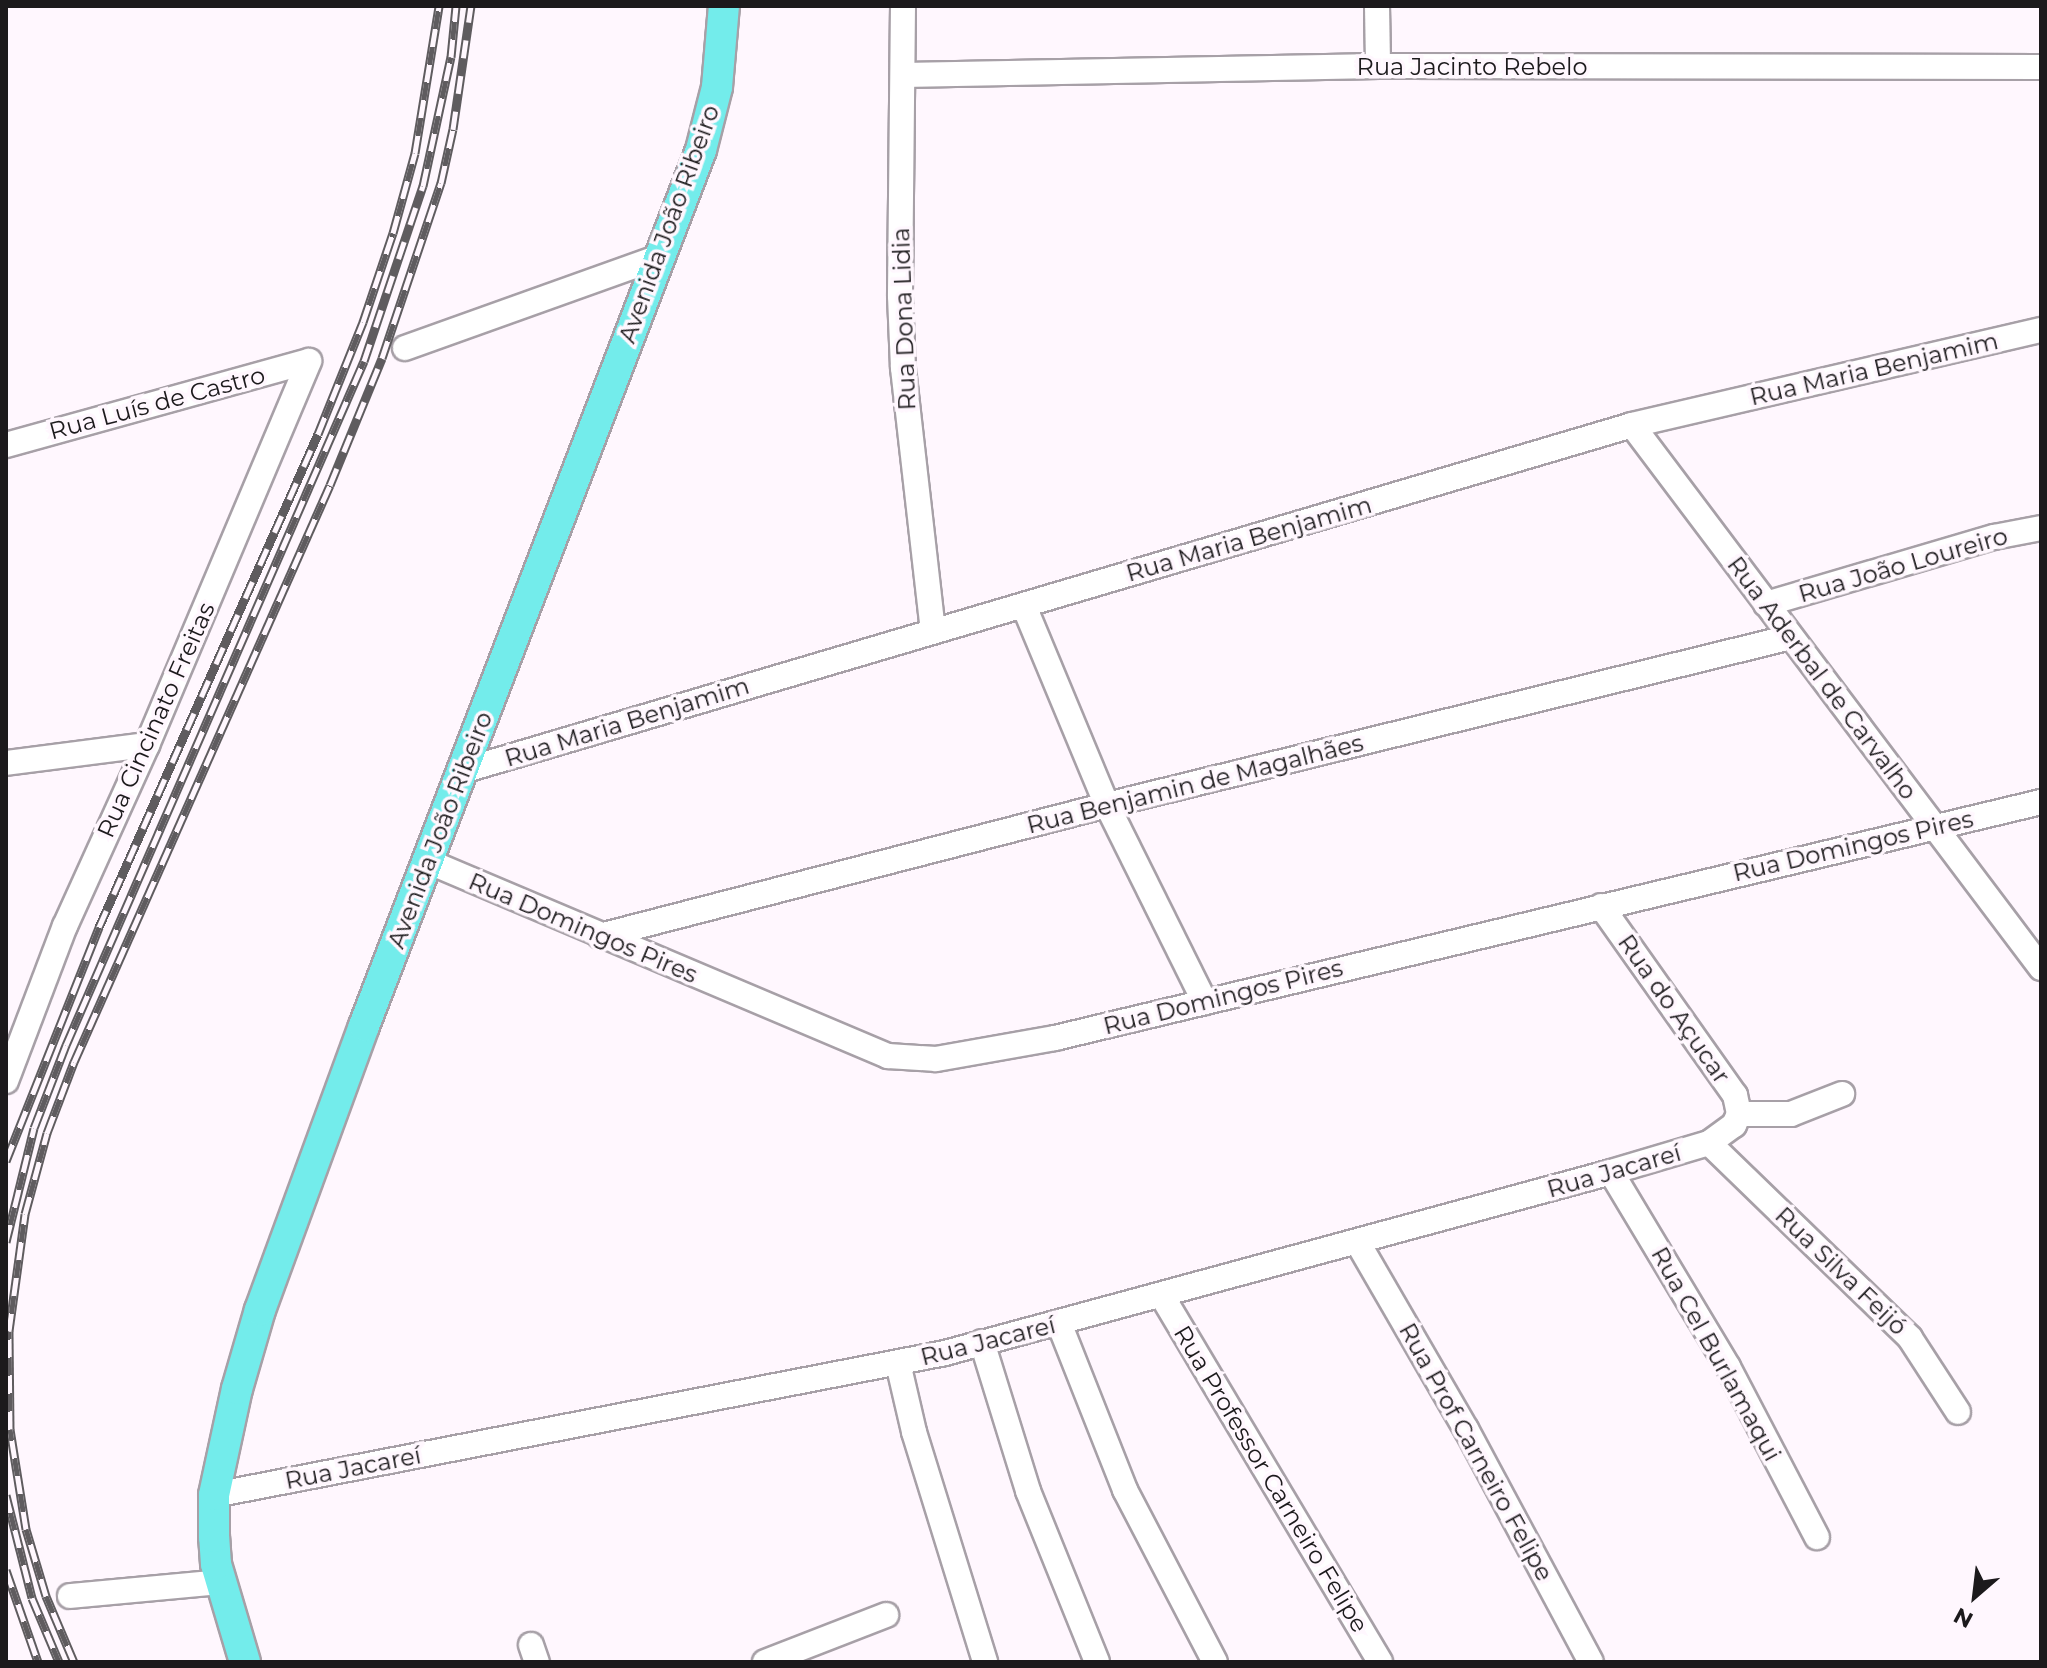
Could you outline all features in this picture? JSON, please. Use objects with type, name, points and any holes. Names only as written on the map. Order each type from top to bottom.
[{"type":"main road","name":"Avenida João Ribeiro","points":[[245,1662],[216,1564],[214,1495],[237,1389],[260,1310],[427,861],[709,123],[721,58],[724,6]]},
{"type":"street","name":"Rua Dona Lidia","points":[[903,6],[900,296],[903,368],[933,631]]},
{"type":"street","points":[[1377,6],[1378,66]]},
{"type":"street","name":"Rua Jacinto Rebelo","points":[[903,75],[1378,66],[2041,67]]},
{"type":"street","points":[[405,348],[659,257]]},
{"type":"street","name":"Rua Maria Benjamim","points":[[462,771],[1632,425],[2041,330]]},
{"type":"street","name":"Rua Luís de Castro","points":[[6,445],[309,361]]},
{"type":"street","name":"Rua Cincinato Freitas","points":[[6,1081],[65,926],[147,745],[309,361]]},
{"type":"street","name":"Rua Aderbal de Carvalho","points":[[1632,425],[2041,968]]},
{"type":"street","name":"Rua João Loureiro","points":[[1766,604],[1994,537],[2041,528]]},
{"type":"street","points":[[1024,606],[1107,805],[1205,1002]]},
{"type":"street","name":"Rua Benjamin de Magalhães","points":[[600,936],[1107,805],[1791,637]]},
{"type":"street","points":[[6,763],[147,745]]},
{"type":"street","name":"Rua Domingos Pires","points":[[427,861],[888,1056],[936,1059],[1055,1038],[2041,802]]},
{"type":"street","name":"Rua do Açucar","points":[[1601,906],[1735,1095],[1739,1114]]},
{"type":"street","points":[[1739,1114],[1791,1114],[1842,1094]]},
{"type":"street","name":"Rua Jacareí","points":[[214,1495],[898,1363],[1059,1323],[1358,1243],[1709,1143],[1734,1125],[1739,1114]]},
{"type":"street","name":"Rua Silva Feijó","points":[[1709,1143],[1910,1338],[1958,1412]]},
{"type":"street","name":"Rua Cel Burlamaqui","points":[[1611,1172],[1728,1367],[1817,1537]]},
{"type":"street","name":"Rua Prof Carneiro Felipe","points":[[1358,1243],[1466,1429],[1591,1662]]},
{"type":"street","name":"Rua Professor Carneiro Felipe","points":[[1162,1296],[1380,1662]]},
{"type":"street","points":[[1059,1323],[1125,1490],[1215,1662]]},
{"type":"street","points":[[982,1342],[1024,1479],[1097,1662]]},
{"type":"street","points":[[898,1363],[914,1432],[985,1662]]},
{"type":"street","points":[[70,1596],[221,1582]]},
{"type":"street","points":[[765,1662],[886,1615]]},
{"type":"railway","points":[[6,1161],[99,927],[318,434],[363,322],[393,233],[415,153],[439,6]]},
{"type":"railway","points":[[6,1242],[34,1128],[66,1045],[364,361],[423,186],[451,57],[456,6]]},
{"type":"railway","points":[[74,1662],[46,1596],[26,1529],[10,1429],[9,1331],[25,1214],[47,1133],[74,1062],[330,485],[382,358],[441,183],[453,129],[471,6]]},
{"type":"railway","points":[[6,1495],[32,1598],[59,1662]]},
{"type":"railway","points":[[6,1570],[38,1662]]}]
